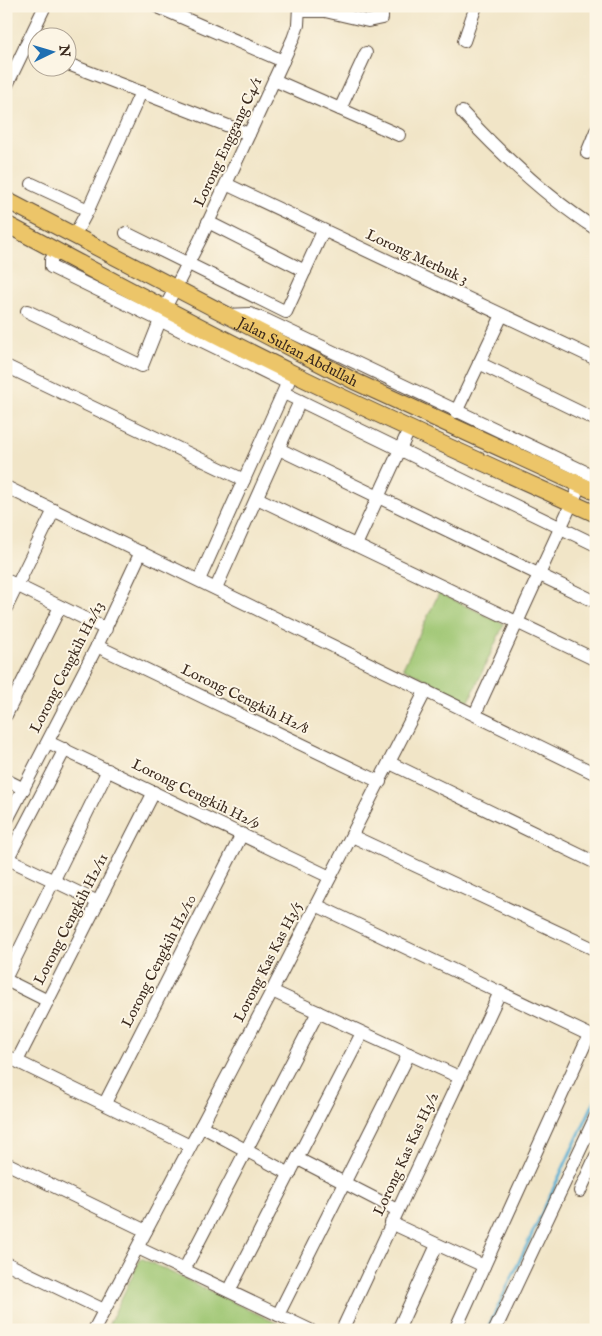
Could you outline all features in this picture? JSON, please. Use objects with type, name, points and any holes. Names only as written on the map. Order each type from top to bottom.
[{"type":"main road","name":"Jalan Sultan Abdullah","points":[[6,200],[354,381],[596,492]]},
{"type":"main road","name":"Jalan Sultan Abdullah","points":[[6,224],[57,251],[162,315],[288,383],[409,430],[596,514]]},
{"type":"street","points":[[38,28],[45,6]]},
{"type":"street","points":[[300,9],[325,11],[375,21],[382,18],[382,6]]},
{"type":"street","points":[[464,41],[476,6]]},
{"type":"street","points":[[158,7],[283,61]]},
{"type":"street","name":"Lorong Enggang C4/1","points":[[27,311],[142,366],[162,315],[294,39],[300,9]]},
{"type":"street","points":[[340,109],[366,53]]},
{"type":"street","points":[[6,87],[28,56]]},
{"type":"street","points":[[78,68],[249,134]]},
{"type":"street","points":[[274,80],[399,135]]},
{"type":"street","points":[[74,236],[88,210],[141,92]]},
{"type":"street","points":[[462,112],[570,213],[596,229]]},
{"type":"street","points":[[587,153],[596,131]]},
{"type":"street","points":[[32,184],[88,210]]},
{"type":"street","name":"Lorong Merbuk 3","points":[[226,184],[596,359]]},
{"type":"street","points":[[208,222],[305,271]]},
{"type":"street","points":[[126,233],[286,312],[323,231]]},
{"type":"street","points":[[226,315],[250,314],[266,320],[596,477]]},
{"type":"street","points":[[456,412],[502,315]]},
{"type":"street","points":[[479,364],[596,420]]},
{"type":"street","points":[[6,366],[244,480]]},
{"type":"street","points":[[288,383],[300,401],[596,545]]},
{"type":"street","points":[[198,580],[288,383]]},
{"type":"street","points":[[216,588],[300,401]]},
{"type":"street","points":[[356,545],[409,430]]},
{"type":"street","points":[[279,449],[596,602]]},
{"type":"street","points":[[475,714],[580,485]]},
{"type":"street","points":[[6,487],[596,774]]},
{"type":"street","points":[[257,498],[596,660]]},
{"type":"street","points":[[6,608],[12,583],[54,510]]},
{"type":"street","name":"Lorong Cengkih H2/13","points":[[6,822],[106,629],[141,552]]},
{"type":"street","points":[[12,583],[106,629]]},
{"type":"street","points":[[6,715],[60,607]]},
{"type":"street","name":"Lorong Cengkih H2/8","points":[[97,646],[380,782]]},
{"type":"street","name":"Lorong Kas Kas H3/5","points":[[94,1330],[272,991],[426,690]]},
{"type":"street","name":"Lorong Cengkih H2/9","points":[[48,742],[330,877]]},
{"type":"street","points":[[65,750],[7,860],[98,902]]},
{"type":"street","points":[[390,763],[596,863]]},
{"type":"street","points":[[48,1001],[6,978],[108,770]]},
{"type":"street","points":[[6,780],[24,788]]},
{"type":"street","name":"Lorong Cengkih H2/11","points":[[12,1058],[48,1001],[154,792]]},
{"type":"street","name":"Lorong Cengkih H2/10","points":[[104,1103],[242,834]]},
{"type":"street","points":[[352,836],[596,950]]},
{"type":"street","points":[[316,905],[593,1037],[455,1330]]},
{"type":"street","points":[[272,991],[459,1077]]},
{"type":"street","name":"Lorong Kas Kas H3/2","points":[[342,1330],[500,992]]},
{"type":"street","points":[[184,1270],[318,1012]]},
{"type":"street","points":[[229,1292],[362,1033]]},
{"type":"street","points":[[278,1315],[409,1054]]},
{"type":"street","points":[[12,1058],[190,1146]]},
{"type":"street","points":[[496,1330],[596,1116]]},
{"type":"street","points":[[201,1126],[290,1174]]},
{"type":"street","points":[[580,1191],[596,1156]]},
{"type":"street","points":[[298,1158],[397,1210]]},
{"type":"street","points":[[6,1163],[146,1231]]},
{"type":"street","points":[[392,1223],[484,1266]]},
{"type":"street","points":[[398,1330],[437,1244]]},
{"type":"street","points":[[138,1248],[310,1330]]},
{"type":"street","points":[[6,1263],[104,1310]]},
{"type":"green space","points":[[439,593],[504,624],[469,701],[403,668]]},
{"type":"green space","points":[[141,1258],[291,1330],[106,1330]]},
{"type":"waterway","points":[[487,1330],[596,1098]]}]
